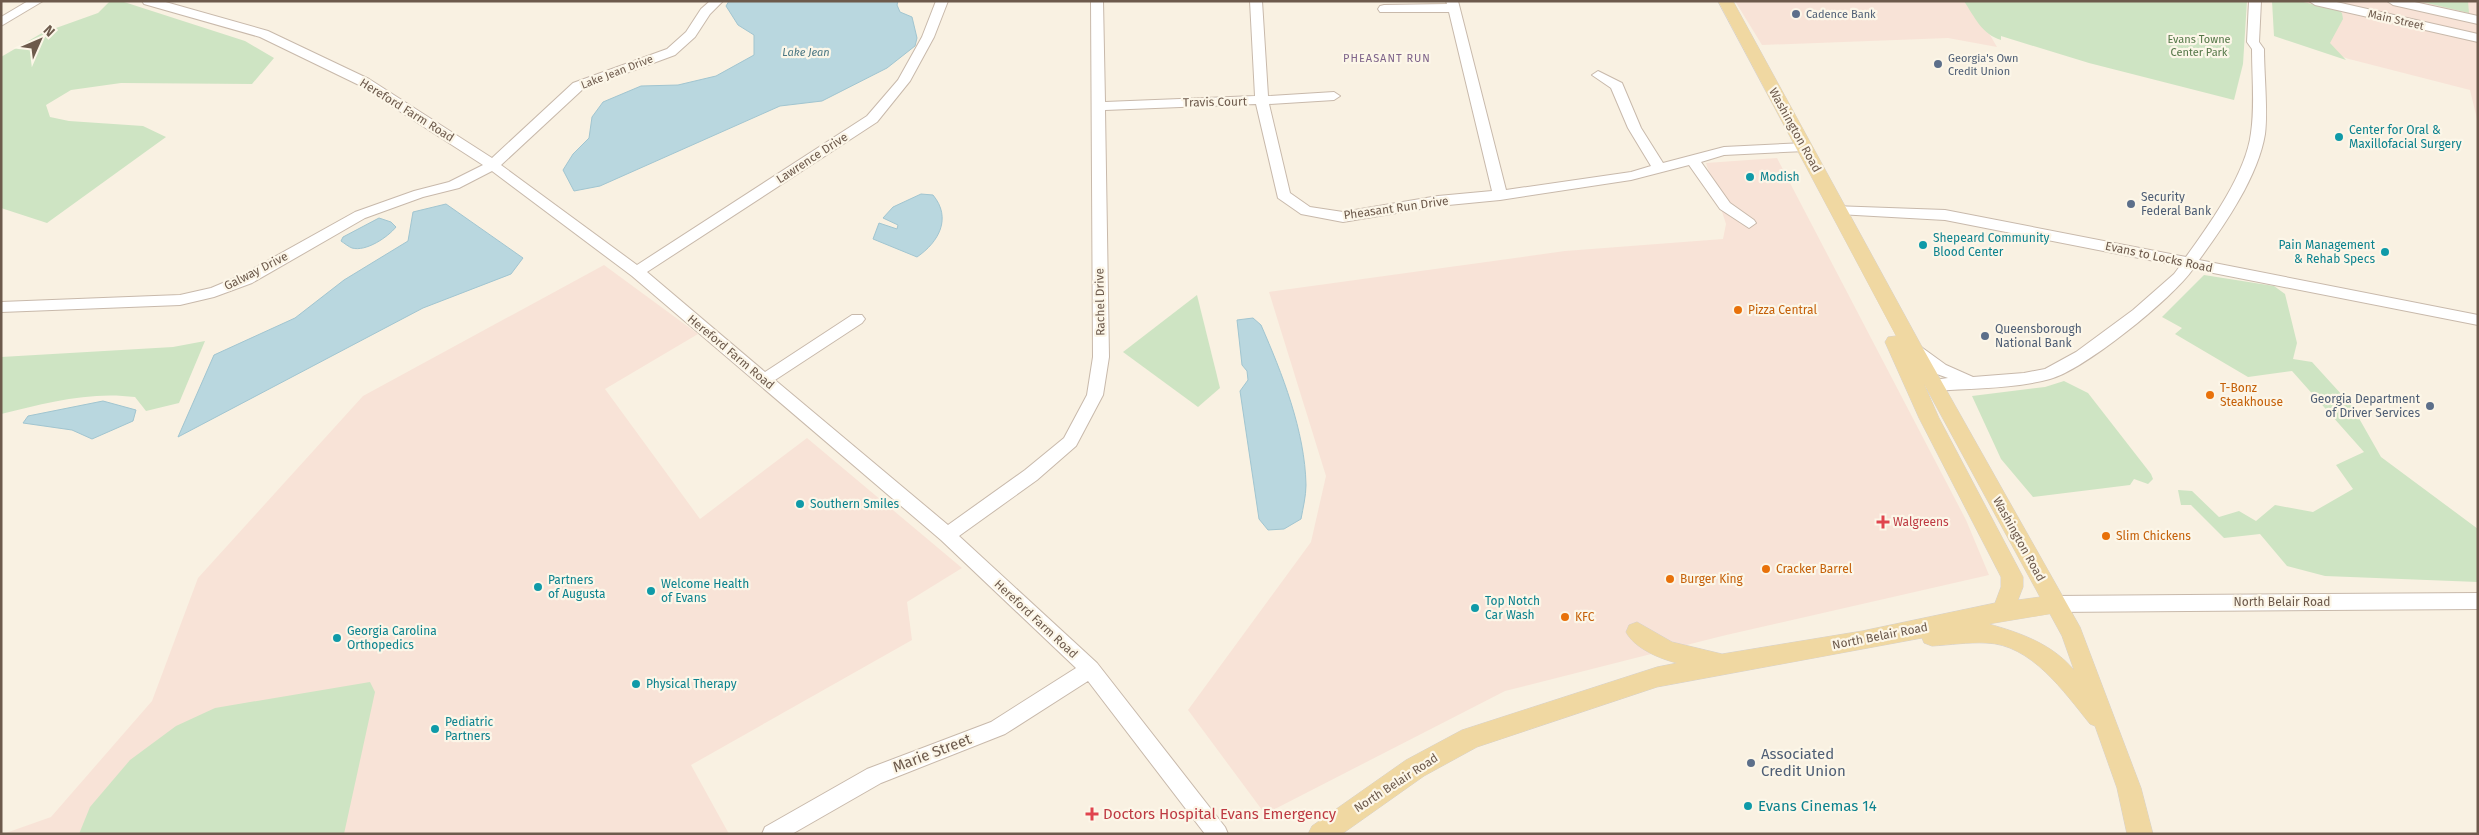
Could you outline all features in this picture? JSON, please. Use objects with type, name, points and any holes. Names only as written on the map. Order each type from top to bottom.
[{"type":"main road","name":"Washington Road","points":[[1725,1],[1912,347],[1967,442],[2072,634],[2129,788],[2140,834]]},
{"type":"main road","name":"Washington Road","points":[[1865,258],[1863,280],[1902,354],[1928,418],[2012,577],[2012,586],[2003,611]]},
{"type":"main road","name":"North Belair Road","points":[[1321,834],[1415,768],[1470,738],[1657,678],[1729,663],[1862,641],[2003,611],[2054,604]]},
{"type":"main road","points":[[1637,632],[1667,651],[1729,663]]},
{"type":"main road","points":[[1862,641],[1988,633],[2021,642],[2057,666],[2109,730]]},
{"type":"street","points":[[1,22],[37,1]]},
{"type":"street","name":"Hereford Farm Road","points":[[148,1],[264,34],[364,82],[493,164],[636,272],[947,535],[1090,669],[1218,834]]},
{"type":"street","name":"Lake Jean Drive","points":[[493,164],[578,86],[671,52],[692,34],[705,12],[717,1]]},
{"type":"street","name":"Lawrence Drive","points":[[636,272],[872,120],[904,81],[928,37],[942,1]]},
{"type":"street","name":"Rachel Drive","points":[[947,535],[1031,475],[1070,442],[1095,395],[1100,357],[1097,1]]},
{"type":"street","name":"Pheasant Run Drive","points":[[1256,1],[1262,101],[1283,195],[1306,211],[1343,218],[1438,201],[1500,195],[1631,176],[1712,155],[1730,158],[1807,152]]},
{"type":"street","points":[[1933,385],[2024,379],[2050,374],[2082,356],[2138,314],[2178,278],[2190,264],[2228,209],[2251,157],[2258,134],[2258,49],[2253,42],[2255,1]]},
{"type":"street","points":[[2258,49],[2263,44],[2265,1]]},
{"type":"street","name":"Main Street","points":[[2315,1],[2478,38]]},
{"type":"street","name":"Main Street","points":[[2393,1],[2478,20]]},
{"type":"street","points":[[1384,9],[1452,4],[1500,195]]},
{"type":"street","points":[[1598,75],[1617,86],[1628,118],[1641,143],[1659,168]]},
{"type":"street","name":"Travis Court","points":[[1097,106],[1199,101],[1262,101],[1334,96]]},
{"type":"street","points":[[1691,159],[1704,174],[1725,206],[1748,223]]},
{"type":"street","name":"Galway Drive","points":[[1,307],[180,300],[214,292],[247,279],[360,215],[419,194],[454,185],[493,164]]},
{"type":"street","name":"Evans to Locks Road","points":[[1838,209],[1918,212],[1944,215],[2478,320]]},
{"type":"street","points":[[764,380],[858,319]]},
{"type":"street","points":[[1912,347],[1950,374],[1986,382]]},
{"type":"street","name":"North Belair Road","points":[[2054,604],[2478,601]]},
{"type":"street","name":"Marie Street","points":[[772,834],[874,776],[998,728],[1090,669]]},
{"type":"shaded area","points":[[1735,1],[1970,1],[1997,47],[1948,38],[1762,45]]},
{"type":"shaded area","points":[[2280,1],[2478,1],[2478,123],[2470,90],[2349,59],[2280,37]]},
{"type":"shaded area","points":[[1777,158],[1966,520],[1989,575],[1722,636],[1505,691],[1265,814],[1188,710],[1311,542],[1326,476],[1269,292],[1565,251],[1723,239],[1726,224],[1706,163]]},
{"type":"shaded area","points":[[604,265],[698,334],[605,389],[700,519],[807,438],[962,568],[907,602],[912,640],[691,765],[729,834],[3,834],[51,817],[152,701],[198,578],[363,396]]},
{"type":"green space","points":[[110,1],[121,1],[245,41],[274,58],[252,84],[121,83],[71,90],[46,105],[50,117],[69,121],[143,126],[166,137],[47,223],[1,208],[1,57],[42,33],[98,13]]},
{"type":"green space","name":"Evans Towne Center Park","points":[[1964,1],[2247,1],[2243,64],[2234,100],[2089,63],[2001,36],[2001,40],[1984,30]]},
{"type":"green space","points":[[2272,1],[2299,1],[2338,10],[2342,13],[2343,19],[2330,43],[2346,60],[2274,36]]},
{"type":"green space","points":[[2418,1],[2468,1],[2469,13]]},
{"type":"green space","points":[[2204,275],[2274,286],[2285,294],[2297,343],[2293,359],[2312,362],[2352,406],[2381,457],[2478,529],[2478,582],[2325,576],[2287,566],[2260,534],[2224,538],[2191,505],[2181,505],[2178,490],[2192,491],[2219,517],[2239,511],[2256,521],[2275,505],[2313,512],[2353,489],[2336,465],[2364,452],[2292,371],[2248,377],[2175,334],[2182,328],[2162,317]]},
{"type":"green space","points":[[1197,295],[1220,388],[1198,407],[1123,352]]},
{"type":"green space","points":[[205,341],[179,403],[146,411],[135,397],[84,397],[1,414],[1,357],[173,347]]},
{"type":"green space","points":[[2064,381],[2088,393],[2151,474],[2153,479],[2148,484],[2134,479],[2130,485],[2033,497],[2001,459],[1972,396],[2045,387]]},
{"type":"green space","points":[[370,682],[375,692],[344,834],[79,834],[90,807],[130,760],[176,726],[215,708]]},
{"type":"water","name":"Lake Jean","points":[[729,1],[898,1],[897,5],[900,12],[912,17],[917,38],[915,46],[887,68],[822,101],[780,106],[600,186],[574,191],[563,170],[573,154],[589,138],[592,117],[603,102],[641,86],[678,85],[716,76],[754,55],[754,35],[738,25],[726,6]]},
{"type":"water","points":[[921,194],[933,195],[942,212],[942,221],[937,237],[925,251],[917,257],[873,239],[879,223],[897,229],[898,225],[883,218],[893,207]]},
{"type":"water","points":[[446,204],[523,258],[511,274],[423,308],[178,437],[214,355],[295,318],[344,280],[408,241],[413,212]]},
{"type":"water","points":[[379,218],[391,222],[396,227],[376,243],[358,249],[341,241],[343,237]]},
{"type":"water","points":[[1253,318],[1261,325],[1284,382],[1297,423],[1305,465],[1306,489],[1301,519],[1284,529],[1268,530],[1259,519],[1240,391],[1248,380],[1247,371],[1242,365],[1237,320]]},
{"type":"water","points":[[103,401],[136,410],[133,421],[92,439],[72,430],[23,423],[28,416]]},
{"type":"place","name":"Cadence Bank","points":[[1796,14]]},
{"type":"place","name":"Georgia's Own Credit Union","points":[[1938,64]]},
{"type":"place","name":"Center for Oral & Maxillofacial Surgery","points":[[2339,137]]},
{"type":"place","name":"Modish","points":[[1750,177]]},
{"type":"place","name":"Security Federal Bank","points":[[2131,204]]},
{"type":"place","name":"Shepeard Community Blood Center","points":[[1923,245]]},
{"type":"place","name":"Pain Management & Rehab Specs","points":[[2385,252]]},
{"type":"place","name":"Pizza Central","points":[[1738,310]]},
{"type":"place","name":"Queensborough National Bank","points":[[1985,336]]},
{"type":"place","name":"T-Bonz Steakhouse","points":[[2210,395]]},
{"type":"place","name":"Georgia Department of Driver Services","points":[[2430,406]]},
{"type":"place","name":"Southern Smiles","points":[[800,504]]},
{"type":"place","name":"Walgreens","points":[[1883,522]]},
{"type":"place","name":"Slim Chickens","points":[[2106,536]]},
{"type":"place","name":"Cracker Barrel","points":[[1766,569]]},
{"type":"place","name":"Burger King","points":[[1670,579]]},
{"type":"place","name":"Partners of Augusta","points":[[538,587]]},
{"type":"place","name":"Welcome Health of Evans","points":[[651,591]]},
{"type":"place","name":"Top Notch Car Wash","points":[[1475,608]]},
{"type":"place","name":"KFC","points":[[1565,617]]},
{"type":"place","name":"Georgia Carolina Orthopedics","points":[[337,638]]},
{"type":"place","name":"Physical Therapy","points":[[636,684]]},
{"type":"place","name":"Pediatric Partners","points":[[435,729]]},
{"type":"place","name":"Associated Credit Union","points":[[1751,763]]},
{"type":"place","name":"Evans Cinemas 14","points":[[1748,806]]},
{"type":"place","name":"Doctors Hospital Evans Emergency","points":[[1092,814]]},
{"type":"district","name":"PHEASANT RUN","points":[[1387,58]]}]
